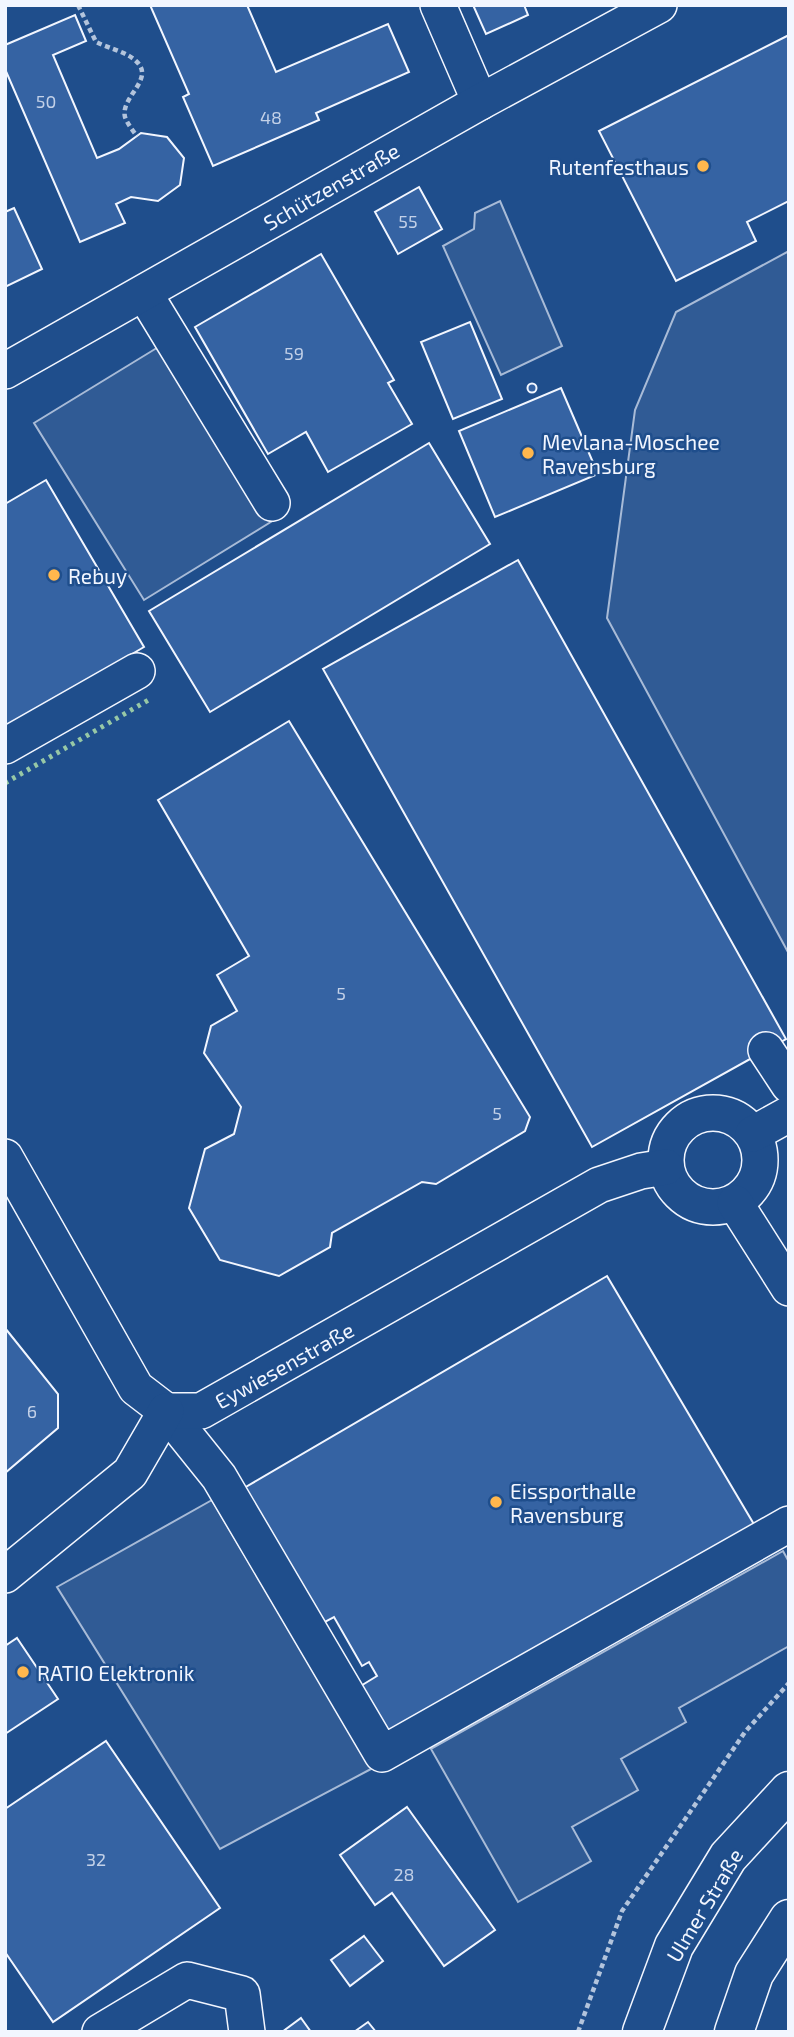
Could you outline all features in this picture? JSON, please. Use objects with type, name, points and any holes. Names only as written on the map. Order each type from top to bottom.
[{"type":"main road","name":"Ulmer Straße","points":[[642,2032],[674,1946],[728,1857],[789,1791]]},
{"type":"main road","points":[[734,2032],[754,1974],[789,1919]]},
{"type":"street","points":[[438,5],[480,102]]},
{"type":"street","name":"Schützenstraße","points":[[5,371],[480,102],[659,5]]},
{"type":"street","points":[[144,293],[272,503]]},
{"type":"street","points":[[5,746],[136,671]]},
{"type":"street","points":[[766,1050],[789,1085]]},
{"type":"street","points":[[718,1113],[732,1117],[753,1134],[760,1149],[757,1180],[748,1193],[735,1203],[706,1208],[691,1203],[679,1194],[666,1167],[671,1139],[679,1127],[697,1116],[718,1113]]},
{"type":"street","points":[[753,1134],[789,1114]]},
{"type":"street","points":[[5,1157],[136,1388],[166,1411],[219,1477],[382,1754],[789,1524]]},
{"type":"street","name":"Eywiesenstraße","points":[[166,1411],[201,1411],[599,1185],[641,1171],[666,1167]]},
{"type":"street","points":[[735,1203],[789,1288]]},
{"type":"street","points":[[5,1575],[130,1473],[166,1411]]},
{"type":"street","points":[[100,2032],[187,1980],[242,1994],[247,2032]]},
{"type":"path","points":[[78,5],[96,42],[134,59],[141,66],[142,76],[125,109],[125,117],[137,136]]},
{"type":"path","points":[[578,2032],[622,1911],[745,1731],[789,1683]]},
{"type":"shaded area","points":[[500,201],[562,346],[501,375],[443,246],[474,229],[475,213]]},
{"type":"shaded area","points":[[789,251],[789,954],[607,618],[635,410],[676,312]]},
{"type":"shaded area","points":[[178,335],[287,512],[144,600],[34,423]]},
{"type":"shaded area","points":[[212,1500],[371,1769],[220,1849],[57,1587]]},
{"type":"shaded area","points":[[783,1551],[789,1562],[789,1646],[679,1708],[686,1722],[621,1759],[638,1790],[572,1827],[591,1861],[518,1902],[431,1749]]},
{"type":"building","points":[[150,5],[247,5],[276,72],[388,24],[409,72],[316,113],[319,120],[213,166],[183,97],[189,94]]},
{"type":"building","points":[[473,5],[524,5],[528,15],[486,34]]},
{"type":"building","points":[[75,15],[86,41],[53,55],[97,158],[119,149],[141,133],[167,137],[184,158],[180,185],[158,201],[131,197],[116,204],[125,223],[80,242],[5,69],[5,45]]},
{"type":"building","name":"Rutenfesthaus","points":[[789,35],[789,201],[747,222],[756,241],[676,281],[599,131]]},
{"type":"building","points":[[419,187],[442,229],[398,254],[375,212]]},
{"type":"building","points":[[14,208],[42,269],[5,287],[5,212]]},
{"type":"building","points":[[321,254],[394,380],[388,383],[412,424],[328,472],[306,432],[268,454],[195,327]]},
{"type":"building","points":[[470,322],[502,399],[453,419],[421,342]]},
{"type":"building","points":[[532,383],[537,388],[532,393],[527,388]]},
{"type":"building","name":"Mevlana-Moschee Ravensburg","points":[[561,388],[598,474],[495,517],[459,431]]},
{"type":"building","points":[[429,443],[490,544],[210,712],[149,611]]},
{"type":"building","name":"Rebuy","points":[[46,480],[144,647],[5,728],[5,504]]},
{"type":"building","points":[[518,560],[786,1039],[592,1147],[323,669]]},
{"type":"building","points":[[289,721],[530,1117],[525,1131],[436,1184],[422,1182],[332,1233],[330,1247],[279,1276],[220,1260],[189,1208],[205,1149],[234,1134],[241,1107],[204,1053],[211,1026],[237,1011],[217,975],[249,956],[158,800]]},
{"type":"building","name":"Eissporthalle Ravensburg","points":[[607,1276],[755,1526],[387,1735],[359,1687],[377,1676],[369,1662],[362,1666],[334,1617],[323,1623],[244,1488]]},
{"type":"building","points":[[5,1328],[58,1394],[58,1428],[5,1473]]},
{"type":"building","name":"RATIO Elektronik","points":[[17,1638],[58,1699],[5,1734],[5,1646]]},
{"type":"building","points":[[106,1741],[220,1908],[53,2022],[5,1952],[5,1809]]},
{"type":"building","points":[[407,1807],[495,1930],[444,1966],[392,1893],[375,1905],[340,1855]]},
{"type":"building","points":[[364,1936],[383,1961],[350,1986],[331,1960]]},
{"type":"building","points":[[301,2018],[311,2032],[282,2032]]},
{"type":"building","points":[[368,2022],[376,2032],[354,2032]]},
{"type":"hedge","points":[[5,783],[152,698]]},
{"type":"place","name":"Rutenfesthaus","points":[[703,166]]},
{"type":"place","name":"Mevlana-Moschee Ravensburg","points":[[528,453]]},
{"type":"place","name":"Rebuy","points":[[54,575]]},
{"type":"place","name":"Eissporthalle Ravensburg","points":[[496,1502]]},
{"type":"place","name":"RATIO Elektronik","points":[[23,1672]]}]
